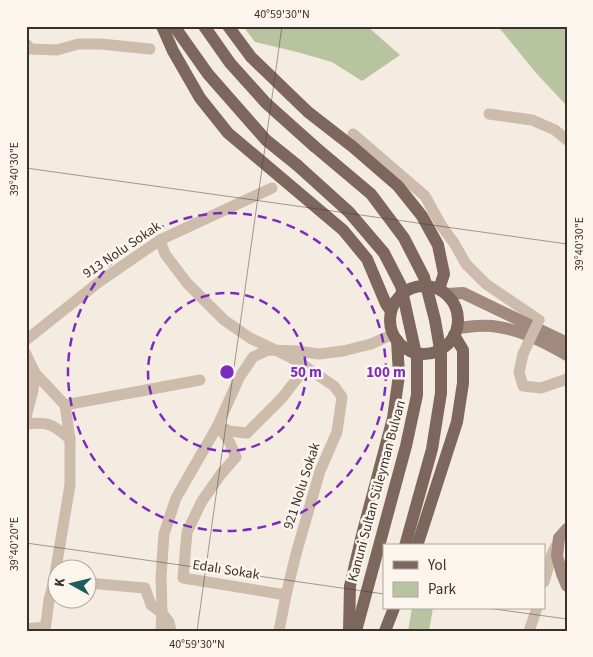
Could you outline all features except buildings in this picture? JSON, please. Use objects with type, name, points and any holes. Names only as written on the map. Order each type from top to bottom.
[{"type":"main road","points":[[162,26],[173,51],[200,98],[228,133],[342,230],[366,259],[391,311]]},
{"type":"main road","name":"Kanuni Sultan Süleyman Bulvarı","points":[[174,26],[208,74],[266,140],[349,212],[384,253],[401,286],[417,359],[417,394],[406,446],[356,631]]},
{"type":"main road","points":[[204,26],[230,63],[266,103],[371,194],[404,238],[424,277],[435,320],[441,355],[441,393],[432,449],[406,544]]},
{"type":"main road","points":[[228,26],[251,57],[308,112],[353,147],[398,186],[422,216],[438,245],[444,274],[442,292]]},
{"type":"main road","points":[[349,631],[350,586],[394,418],[399,374],[395,337],[391,327],[391,311],[403,293],[417,286],[425,286],[442,292],[451,299],[457,313],[455,332],[463,350],[462,383],[457,422],[418,544]]},
{"type":"main road","points":[[395,337],[409,350],[431,353],[444,346],[455,332]]},
{"type":"main road","points":[[383,631],[388,610]]},
{"type":"main road","points":[[383,631],[393,610]]},
{"type":"street","points":[[26,44],[31,49],[57,50],[78,44],[101,44],[150,49]]},
{"type":"street","points":[[489,114],[532,120],[555,130],[567,140]]},
{"type":"street","points":[[352,134],[425,196],[466,264],[486,284],[539,320],[523,354],[519,372],[523,386],[541,388],[567,379]]},
{"type":"street","name":"913 Nolu Sokak","points":[[26,340],[99,282],[160,240],[272,188]]},
{"type":"street","points":[[160,240],[165,254],[187,283],[224,320],[250,338],[290,357],[306,367],[282,398],[247,433],[229,431],[218,425]]},
{"type":"street","points":[[442,292],[463,293],[567,343]]},
{"type":"street","points":[[455,332],[490,326],[513,329],[545,342],[567,355]]},
{"type":"street","points":[[161,631],[161,577],[164,534],[176,498],[218,425],[239,378],[253,357],[268,350],[320,354],[343,351],[395,337]]},
{"type":"street","points":[[26,354],[35,373],[65,405],[70,439],[70,485],[59,560]]},
{"type":"street","name":"921 Nolu Sokak","points":[[279,631],[296,554],[320,471],[337,432],[342,397],[334,386],[306,367]]},
{"type":"street","points":[[26,417],[35,373]]},
{"type":"street","points":[[65,405],[200,380]]},
{"type":"street","points":[[26,424],[39,422],[52,424],[70,439]]},
{"type":"street","name":"Edalı Sokak","points":[[218,425],[230,443],[236,457],[202,501],[187,532],[183,578],[286,595]]},
{"type":"street","points":[[546,575],[552,554],[563,534]]},
{"type":"street","points":[[563,534],[557,556],[567,586]]},
{"type":"street","points":[[98,584],[144,588],[152,605],[169,622],[171,631]]},
{"type":"street","points":[[26,629],[45,629],[48,600]]},
{"type":"street","points":[[529,631],[535,610]]},
{"type":"green space","points":[[243,26],[367,26],[400,55],[362,81],[332,62],[255,42]]},
{"type":"green space","points":[[495,26],[567,26],[567,106],[536,73],[501,30]]},
{"type":"green space","points":[[412,610],[433,610],[429,631],[408,631]]}]
